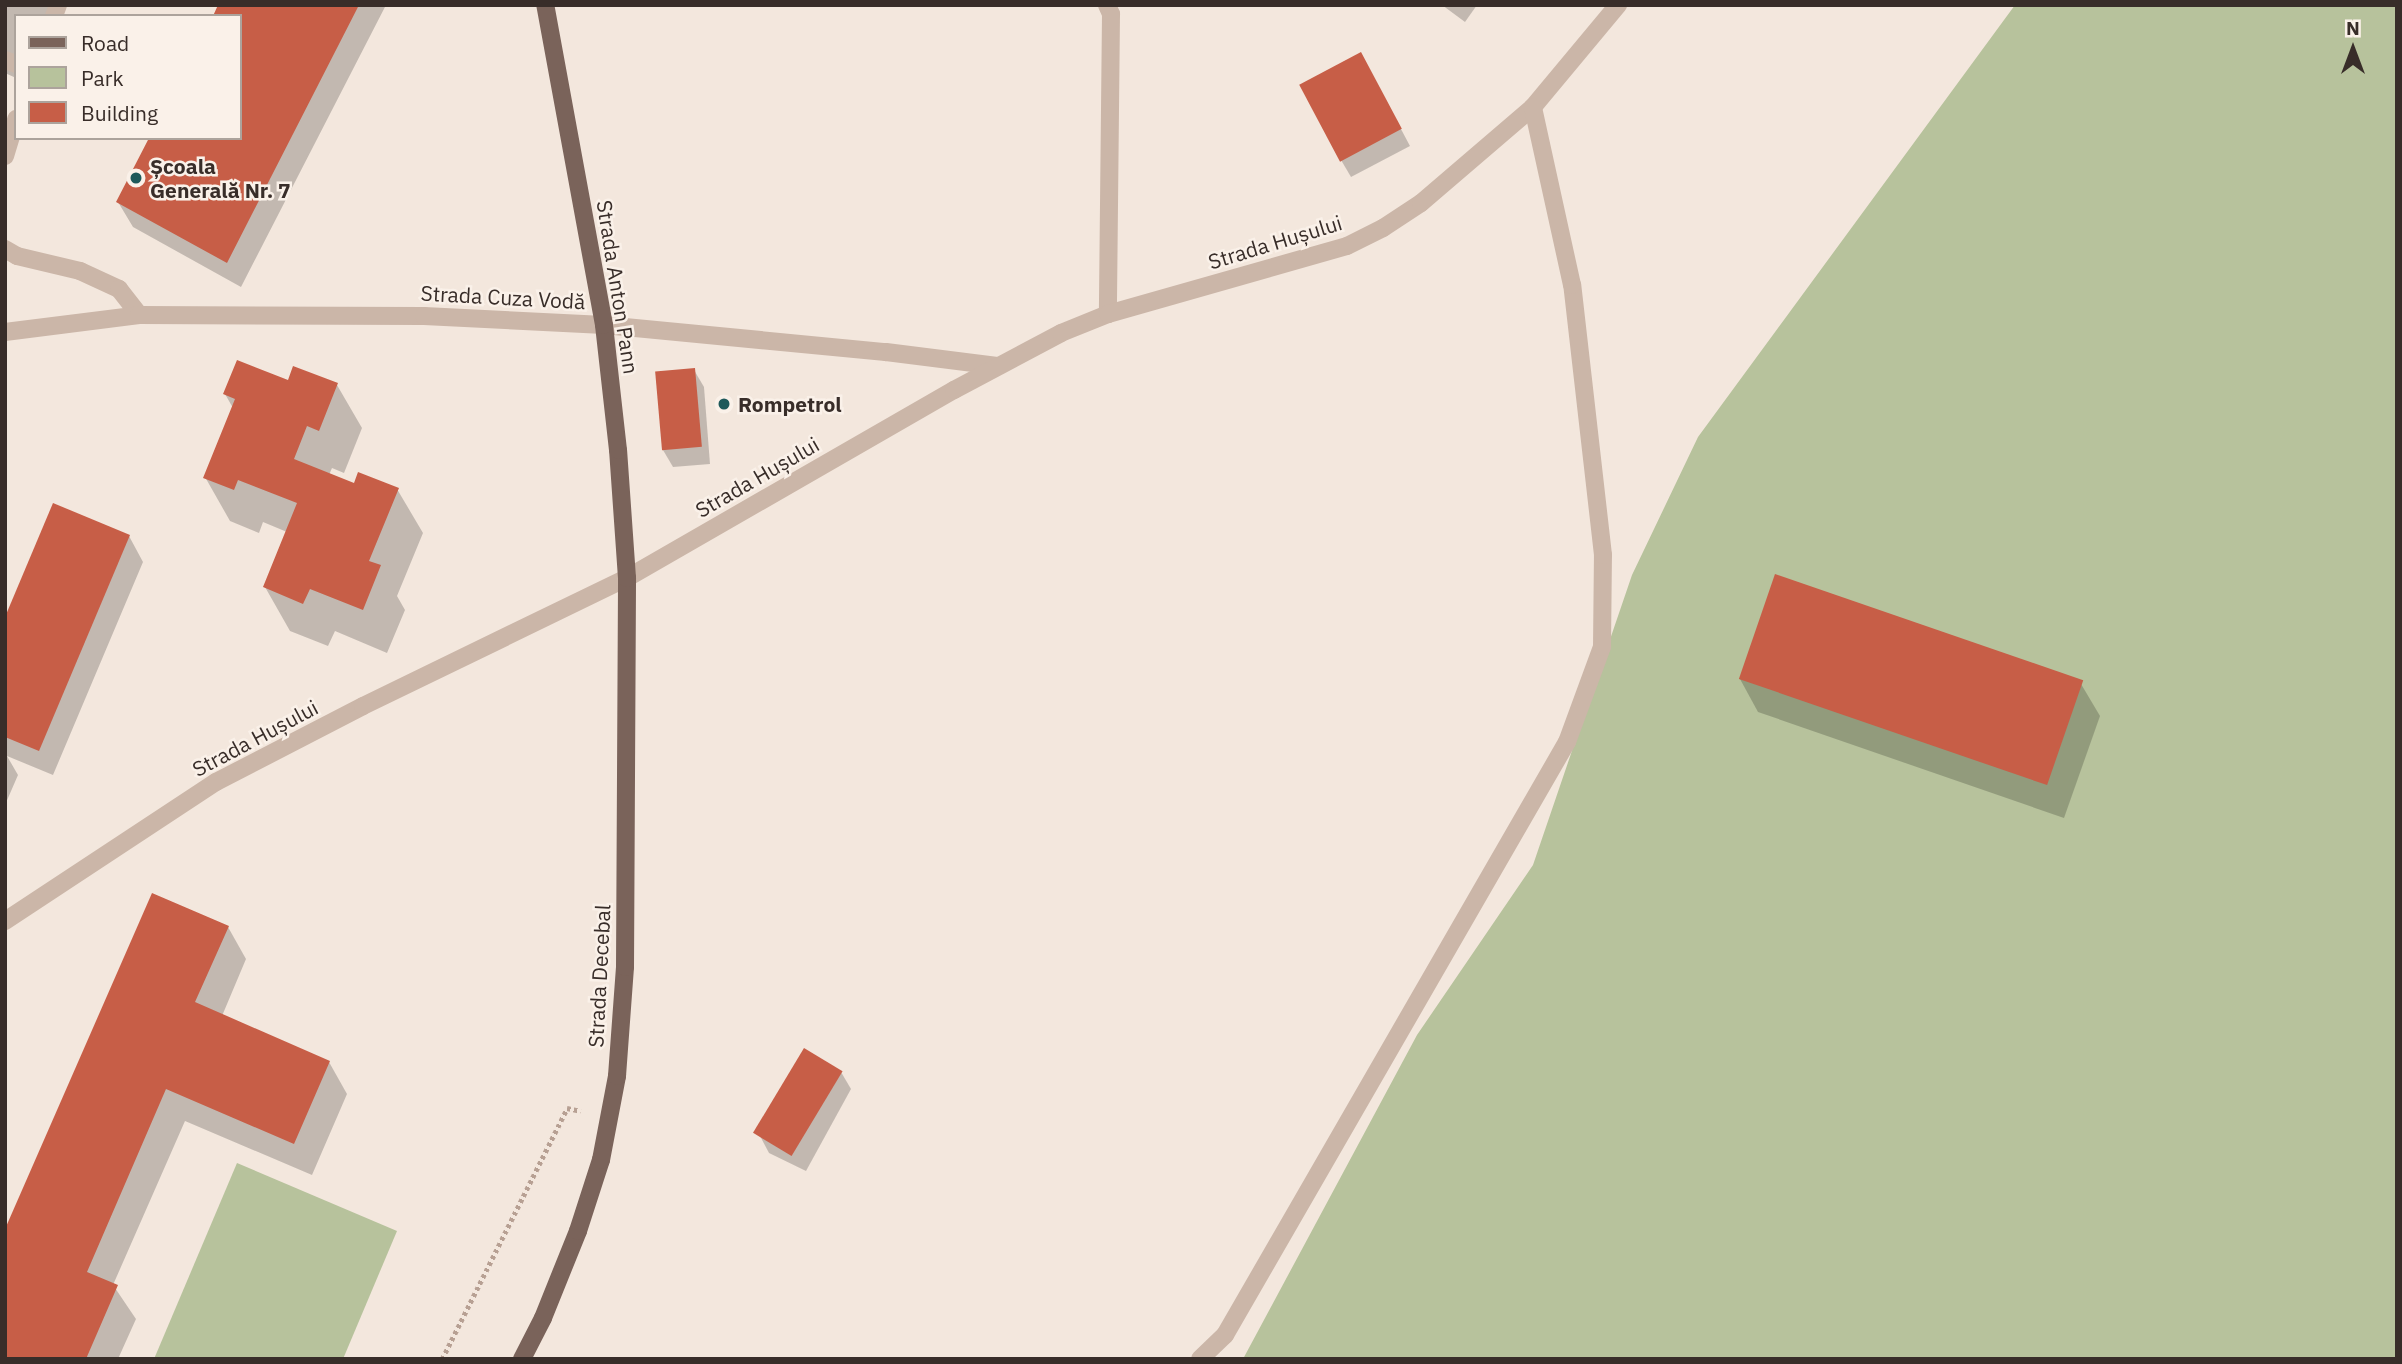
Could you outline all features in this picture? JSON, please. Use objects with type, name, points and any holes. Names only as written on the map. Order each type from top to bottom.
[{"type":"main road","name":"Strada Anton Pann","points":[[545,5],[604,325],[618,450],[627,578]]},
{"type":"main road","name":"Strada Decebal","points":[[522,1359],[578,1231],[601,1160],[617,1076],[625,967],[627,578]]},
{"type":"street","name":"Strada Hușului","points":[[5,921],[216,782],[363,706],[627,578],[1061,332],[1108,314],[1347,246],[1383,228],[1421,202],[1533,107],[1618,5]]},
{"type":"street","points":[[1108,314],[1110,8]]},
{"type":"street","points":[[1200,1359],[1226,1335],[1567,742],[1602,647],[1603,555],[1572,285],[1533,107]]},
{"type":"street","points":[[5,156],[14,126]]},
{"type":"street","points":[[5,249],[17,256],[80,271],[119,289],[139,314]]},
{"type":"street","name":"Strada Cuza Vodă","points":[[5,332],[139,314],[424,316],[604,325],[886,352],[997,366]]},
{"type":"path","points":[[442,1359],[567,1108],[609,1117]]},
{"type":"green space","points":[[2015,5],[2397,5],[2397,1359],[1243,1359],[1417,1035],[1533,865],[1632,575],[1698,437]]},
{"type":"green space","points":[[237,1163],[397,1231],[343,1359],[154,1359]]},
{"type":"building","points":[[218,5],[359,5],[227,263],[116,202],[148,140],[242,140],[242,14],[214,14]]},
{"type":"building","points":[[1361,52],[1402,129],[1340,162],[1299,85]]},
{"type":"building","points":[[237,360],[288,380],[293,366],[338,383],[319,431],[307,426],[294,459],[354,483],[358,472],[399,488],[369,561],[381,565],[363,610],[310,589],[303,604],[263,587],[297,503],[238,480],[234,490],[203,478],[235,399],[223,394]]},
{"type":"building","points":[[695,368],[702,447],[662,450],[655,371]]},
{"type":"building","points":[[53,503],[130,535],[39,751],[5,737],[5,617]]},
{"type":"building","points":[[1775,574],[2083,680],[2047,785],[1739,679]]},
{"type":"building","points":[[152,893],[229,926],[195,1002],[330,1061],[294,1144],[166,1089],[87,1272],[118,1285],[86,1359],[5,1359],[5,1229]]},
{"type":"building","points":[[804,1048],[843,1071],[792,1156],[753,1133]]},
{"type":"place","name":"Școala Generală Nr. 7","points":[[136,178]]},
{"type":"place","name":"Rompetrol","points":[[724,404]]}]
